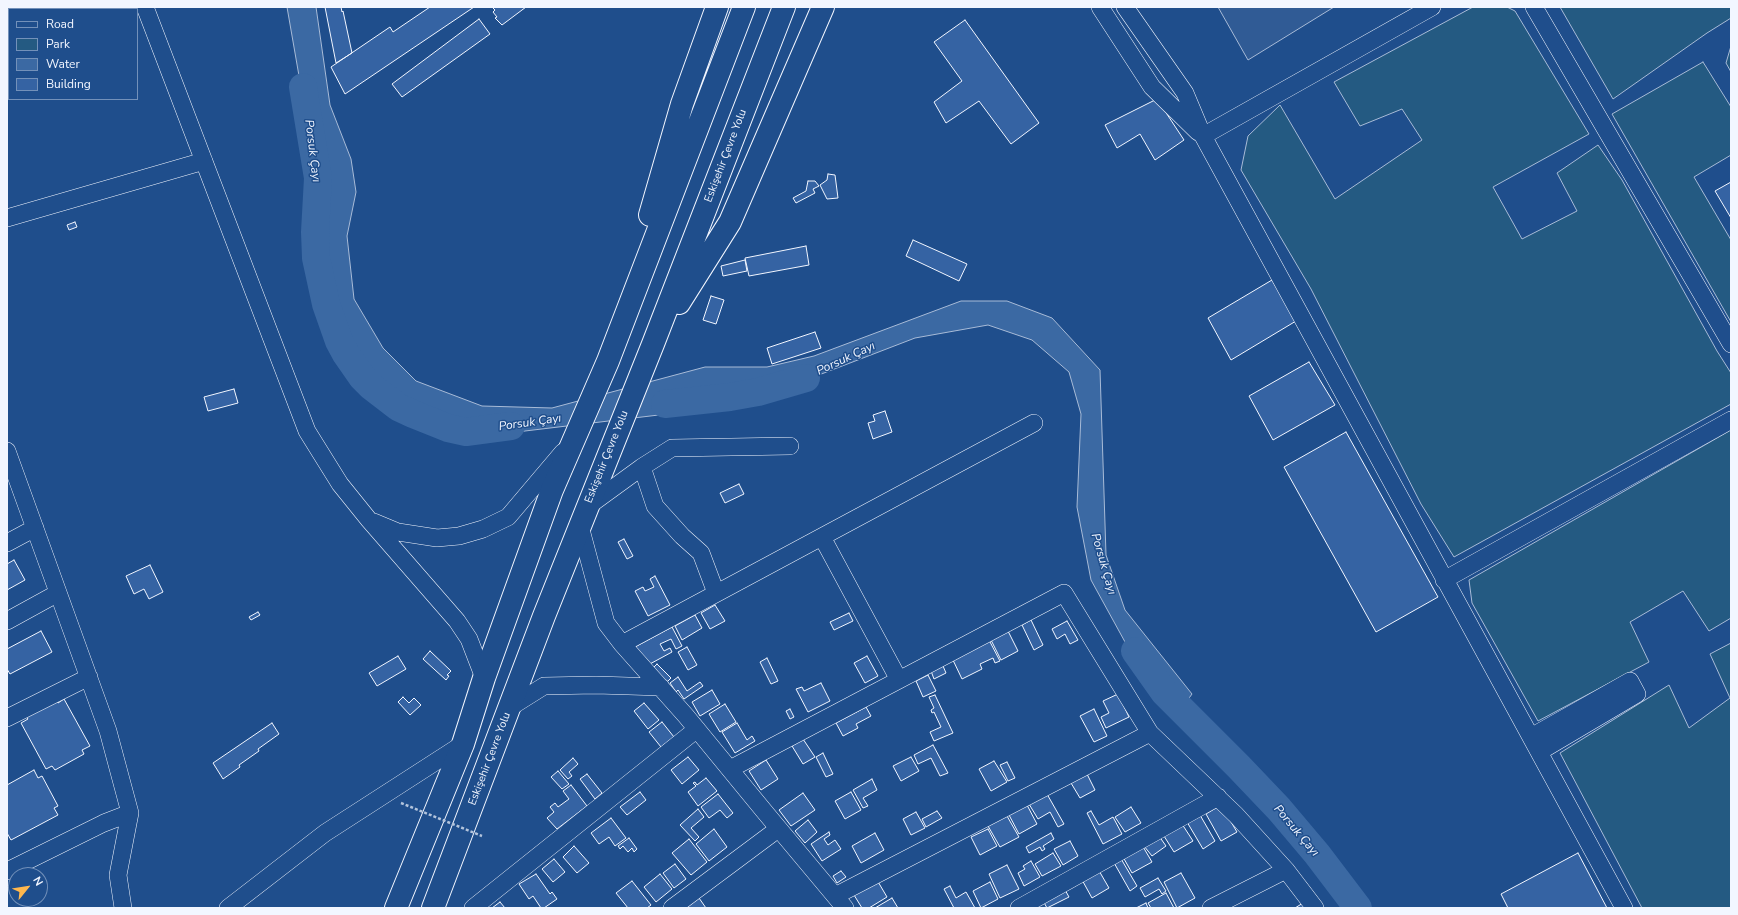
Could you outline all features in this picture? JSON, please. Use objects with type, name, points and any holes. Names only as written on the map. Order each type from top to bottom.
[{"type":"main road","points":[[608,360],[682,104],[717,7]]},
{"type":"main road","points":[[396,908],[463,744],[484,678],[552,490],[608,360],[744,7]]},
{"type":"main road","name":"Eskişehir Çevre Yolu","points":[[433,908],[583,517],[653,344],[784,7]]},
{"type":"main road","points":[[653,344],[730,222],[823,7]]},
{"type":"street","points":[[145,7],[307,431],[340,484],[457,622],[469,639],[484,678]]},
{"type":"street","points":[[1100,7],[1152,87],[1203,136]]},
{"type":"street","points":[[1125,7],[1185,93],[1203,136],[1624,908]]},
{"type":"street","points":[[1203,136],[1432,7]]},
{"type":"street","points":[[1534,7],[1731,344]]},
{"type":"street","points":[[7,218],[204,161]]},
{"type":"street","points":[[1444,580],[1731,420]]},
{"type":"street","points":[[622,644],[1034,423]]},
{"type":"street","points":[[369,520],[398,532],[437,538],[459,536],[483,529],[508,517],[544,476],[573,439]]},
{"type":"street","points":[[790,446],[672,448],[642,468],[583,517],[606,623],[622,644],[697,729],[778,829],[840,902],[1150,733]]},
{"type":"street","points":[[7,452],[108,732],[130,813],[118,875],[123,908]]},
{"type":"street","points":[[642,468],[656,506],[682,536],[701,553],[716,593]]},
{"type":"street","points":[[7,543],[35,528]]},
{"type":"street","points":[[822,537],[899,680]]},
{"type":"street","points":[[7,621],[58,592]]},
{"type":"street","points":[[730,769],[1064,593],[1150,733],[1218,797],[1286,870],[1315,908]]},
{"type":"street","points":[[7,718],[89,677]]},
{"type":"street","points":[[1531,737],[1630,681],[1637,694],[1539,752]]},
{"type":"street","points":[[509,708],[544,686],[596,685],[660,687]]},
{"type":"street","points":[[473,908],[697,729]]},
{"type":"street","points":[[228,908],[325,832],[463,744]]},
{"type":"street","points":[[1019,908],[1218,797]]},
{"type":"street","points":[[7,871],[104,823],[130,813]]},
{"type":"street","points":[[672,908],[778,829]]},
{"type":"street","points":[[1211,908],[1286,870]]},
{"type":"path","points":[[401,803],[482,836]]},
{"type":"green space","points":[[1473,7],[1507,7],[1515,11],[1589,134],[1493,187],[1522,239],[1577,211],[1557,173],[1598,145],[1622,180],[1717,351],[1731,373],[1731,404],[1454,557],[1421,504],[1311,289],[1241,170],[1248,136],[1280,105],[1335,199],[1422,140],[1402,109],[1360,126],[1334,82]]},
{"type":"green space","points":[[1560,7],[1731,7],[1731,18],[1707,33],[1613,99]]},
{"type":"green space","points":[[1731,46],[1731,72],[1726,63]]},
{"type":"green space","points":[[1703,62],[1731,107],[1731,155],[1694,177],[1731,240],[1731,322],[1612,114]]},
{"type":"green space","points":[[1731,430],[1731,618],[1709,631],[1683,591],[1630,622],[1649,662],[1538,721],[1472,603],[1469,580]]},
{"type":"green space","points":[[1731,643],[1731,908],[1642,908],[1560,753],[1669,685],[1689,728],[1730,698],[1710,654]]},
{"type":"shaded area","points":[[1218,7],[1334,7],[1248,60]]},
{"type":"water","points":[[287,7],[316,7],[330,105],[351,159],[356,192],[347,236],[354,299],[383,348],[416,381],[482,406],[552,408],[705,367],[767,367],[814,356],[961,301],[1007,301],[1052,318],[1100,370],[1106,555],[1125,610],[1192,694],[1182,708],[1136,662],[1091,580],[1077,507],[1081,414],[1069,372],[1032,340],[988,325],[915,338],[785,388],[734,389],[667,414],[525,431],[496,437],[442,423],[381,386],[350,359],[312,242],[328,171],[306,116]]},
{"type":"building","points":[[325,7],[341,7],[352,53],[336,63]]},
{"type":"building","points":[[430,7],[474,7],[345,94],[331,67],[390,27],[393,32]]},
{"type":"building","points":[[526,7],[502,25],[495,18],[497,17],[493,12],[495,10],[493,8]]},
{"type":"building","points":[[479,19],[490,34],[402,97],[392,84]]},
{"type":"building","points":[[965,20],[1039,123],[1011,144],[979,101],[946,123],[934,102],[962,81],[934,42]]},
{"type":"building","points":[[1157,99],[1184,140],[1155,160],[1140,134],[1117,148],[1105,125]]},
{"type":"building","points":[[828,174],[835,175],[838,198],[827,199],[820,185],[827,180]]},
{"type":"building","points":[[808,181],[815,181],[819,186],[813,189],[815,193],[796,203],[793,198],[806,191]]},
{"type":"building","points":[[1731,182],[1731,218],[1715,191]]},
{"type":"building","points":[[75,222],[77,227],[69,230],[67,225]]},
{"type":"building","points":[[913,240],[967,264],[959,281],[906,256]]},
{"type":"building","points":[[806,246],[809,265],[749,276],[745,258]]},
{"type":"building","points":[[745,260],[747,271],[723,276],[721,266]]},
{"type":"building","points":[[1272,280],[1296,321],[1231,360],[1208,318]]},
{"type":"building","points":[[711,296],[724,300],[716,324],[703,320]]},
{"type":"building","points":[[815,332],[821,348],[772,364],[767,348]]},
{"type":"building","points":[[1309,362],[1335,405],[1273,440],[1249,396]]},
{"type":"building","points":[[234,389],[238,403],[208,411],[204,397]]},
{"type":"building","points":[[885,411],[892,432],[873,439],[868,423],[875,421],[873,415]]},
{"type":"building","points":[[1346,432],[1438,597],[1376,632],[1284,467]]},
{"type":"building","points":[[739,484],[744,494],[725,503],[720,493]]},
{"type":"building","points":[[624,539],[633,556],[627,559],[618,542]]},
{"type":"building","points":[[14,560],[25,580],[7,590],[7,564]]},
{"type":"building","points":[[150,565],[163,592],[149,599],[144,589],[134,594],[126,576]]},
{"type":"building","points":[[655,576],[670,605],[648,616],[635,591],[643,587],[645,591],[654,587],[650,579]]},
{"type":"building","points":[[715,605],[725,621],[710,629],[701,613]]},
{"type":"building","points":[[258,612],[260,615],[251,620],[249,617]]},
{"type":"building","points":[[849,613],[853,621],[834,630],[830,622]]},
{"type":"building","points":[[695,615],[702,628],[682,640],[675,626]]},
{"type":"building","points":[[1031,620],[1043,645],[1034,650],[1022,625]]},
{"type":"building","points":[[1067,621],[1078,640],[1070,644],[1065,634],[1057,639],[1052,629]]},
{"type":"building","points":[[672,627],[682,646],[676,649],[671,639],[660,644],[664,651],[670,648],[672,652],[648,665],[635,647]]},
{"type":"building","points":[[1007,629],[1018,651],[1001,660],[990,638]]},
{"type":"building","points":[[41,631],[52,652],[10,674],[7,669],[7,649]]},
{"type":"building","points":[[989,640],[1000,661],[995,663],[993,658],[980,664],[982,669],[962,679],[952,658]]},
{"type":"building","points":[[687,647],[697,665],[688,670],[678,652]]},
{"type":"building","points":[[430,651],[451,671],[447,675],[449,676],[446,680],[423,659]]},
{"type":"building","points":[[398,656],[406,669],[377,686],[369,673]]},
{"type":"building","points":[[867,656],[878,676],[865,683],[854,663]]},
{"type":"building","points":[[767,658],[778,681],[771,684],[760,662]]},
{"type":"building","points":[[657,664],[671,678],[667,682],[653,668]]},
{"type":"building","points":[[943,666],[946,673],[934,679],[931,671]]},
{"type":"building","points":[[928,675],[936,691],[923,697],[916,681]]},
{"type":"building","points":[[678,677],[687,691],[700,682],[703,686],[684,699],[678,690],[676,692],[670,683]]},
{"type":"building","points":[[821,683],[830,701],[808,712],[796,689],[802,687],[804,691]]},
{"type":"building","points":[[712,690],[720,704],[700,716],[692,702]]},
{"type":"building","points":[[1118,694],[1129,717],[1106,728],[1101,717],[1109,713],[1103,701]]},
{"type":"building","points":[[935,695],[953,733],[934,741],[930,732],[941,727],[934,712],[932,713],[931,710],[934,708],[929,697]]},
{"type":"building","points":[[403,697],[409,703],[414,698],[421,705],[410,715],[398,702]]},
{"type":"building","points":[[55,699],[58,703],[64,699],[90,746],[82,750],[84,754],[55,770],[52,766],[46,769],[21,723],[28,719],[25,715]]},
{"type":"building","points":[[644,703],[659,720],[648,729],[634,711]]},
{"type":"building","points":[[725,704],[736,722],[720,732],[709,714]]},
{"type":"building","points":[[866,707],[871,716],[856,724],[858,728],[843,736],[836,723]]},
{"type":"building","points":[[790,709],[794,717],[790,719],[786,711]]},
{"type":"building","points":[[1094,709],[1107,736],[1094,742],[1080,716]]},
{"type":"building","points":[[662,722],[674,737],[661,747],[649,732]]},
{"type":"building","points":[[272,723],[279,734],[258,749],[259,751],[239,765],[240,767],[223,779],[213,763]]},
{"type":"building","points":[[737,723],[747,740],[752,736],[755,741],[735,753],[722,732]]},
{"type":"building","points":[[803,739],[815,757],[803,764],[792,746]]},
{"type":"building","points":[[933,745],[948,773],[940,776],[931,758],[918,764],[914,755]]},
{"type":"building","points":[[823,753],[833,774],[826,777],[816,757]]},
{"type":"building","points":[[688,757],[699,770],[682,784],[671,770]]},
{"type":"building","points":[[911,757],[919,771],[901,781],[893,766]]},
{"type":"building","points":[[573,758],[578,764],[569,772],[572,776],[568,779],[560,770]]},
{"type":"building","points":[[766,760],[778,779],[761,790],[749,771]]},
{"type":"building","points":[[994,761],[1007,782],[991,791],[979,769]]},
{"type":"building","points":[[1007,762],[1015,778],[1008,781],[1000,765]]},
{"type":"building","points":[[34,770],[38,778],[42,776],[58,806],[54,808],[58,815],[11,840],[7,833],[7,785]]},
{"type":"building","points":[[558,771],[569,784],[562,789],[551,777]]},
{"type":"building","points":[[587,774],[602,793],[595,799],[580,779]]},
{"type":"building","points":[[1087,774],[1095,790],[1080,798],[1071,783]]},
{"type":"building","points":[[706,778],[717,791],[698,806],[688,792],[696,786],[693,783],[695,782],[697,785]]},
{"type":"building","points":[[872,779],[877,790],[863,798],[868,806],[863,808],[853,790]]},
{"type":"building","points":[[571,785],[587,806],[557,829],[547,818],[554,812],[550,807],[555,803],[558,807],[569,799],[563,791]]},
{"type":"building","points":[[640,792],[646,800],[627,815],[620,807]]},
{"type":"building","points":[[851,792],[861,810],[845,819],[835,801]]},
{"type":"building","points":[[803,793],[815,810],[791,826],[779,810]]},
{"type":"building","points":[[718,794],[733,813],[727,818],[720,810],[709,818],[701,807]]},
{"type":"building","points":[[1047,794],[1064,824],[1058,827],[1050,812],[1038,819],[1029,804]]},
{"type":"building","points":[[1027,805],[1037,824],[1019,834],[1009,815]]},
{"type":"building","points":[[1221,805],[1237,832],[1221,841],[1206,814]]},
{"type":"building","points":[[1131,807],[1141,823],[1125,832],[1115,817]]},
{"type":"building","points":[[698,809],[704,817],[691,828],[699,837],[695,841],[680,825]]},
{"type":"building","points":[[937,811],[942,818],[926,827],[922,819]]},
{"type":"building","points":[[1091,811],[1099,825],[1113,817],[1122,834],[1103,844],[1087,813]]},
{"type":"building","points":[[916,812],[925,828],[911,835],[903,819]]},
{"type":"building","points":[[1200,815],[1215,841],[1203,849],[1187,822]]},
{"type":"building","points":[[1007,816],[1019,837],[1000,847],[988,826]]},
{"type":"building","points":[[611,818],[626,838],[615,846],[609,837],[599,844],[591,833]]},
{"type":"building","points":[[808,820],[817,832],[805,843],[795,831]]},
{"type":"building","points":[[1182,824],[1193,841],[1174,852],[1164,836]]},
{"type":"building","points":[[714,829],[727,847],[709,861],[696,844]]},
{"type":"building","points":[[988,829],[997,846],[980,855],[971,837]]},
{"type":"building","points":[[829,832],[830,835],[824,839],[828,845],[835,840],[841,849],[822,861],[811,844]]},
{"type":"building","points":[[875,833],[884,850],[861,863],[852,846]]},
{"type":"building","points":[[1051,833],[1054,839],[1043,846],[1045,849],[1042,851],[1040,847],[1029,853],[1026,847]]},
{"type":"building","points":[[1159,836],[1166,846],[1152,856],[1144,846]]},
{"type":"building","points":[[629,838],[637,849],[634,852],[632,848],[628,852],[623,846],[620,849],[618,846]]},
{"type":"building","points":[[689,839],[707,862],[691,875],[672,853]]},
{"type":"building","points":[[1070,841],[1078,856],[1063,865],[1054,849]]},
{"type":"building","points":[[1142,845],[1152,862],[1132,873],[1123,857]]},
{"type":"building","points":[[574,846],[589,863],[577,873],[563,857]]},
{"type":"building","points":[[1053,853],[1061,866],[1042,876],[1035,864]]},
{"type":"building","points":[[1578,853],[1607,908],[1508,908],[1501,894]]},
{"type":"building","points":[[1120,857],[1137,886],[1130,891],[1113,861]]},
{"type":"building","points":[[554,859],[565,872],[553,882],[542,869]]},
{"type":"building","points":[[1031,861],[1040,877],[1024,886],[1018,873],[1025,869],[1023,866]]},
{"type":"building","points":[[675,864],[686,879],[674,888],[663,873]]},
{"type":"building","points":[[1007,865],[1019,889],[1000,898],[989,874]]},
{"type":"building","points":[[1098,869],[1109,888],[1092,898],[1081,878]]},
{"type":"building","points":[[841,871],[846,877],[837,883],[833,876]]},
{"type":"building","points":[[1181,873],[1195,898],[1177,908],[1164,882]]},
{"type":"building","points":[[536,874],[550,894],[552,892],[557,899],[544,908],[541,908],[533,896],[529,899],[519,884]]},
{"type":"building","points":[[660,874],[672,889],[656,902],[644,887]]},
{"type":"building","points":[[1158,878],[1166,891],[1162,894],[1159,889],[1145,897],[1140,888]]},
{"type":"building","points":[[877,880],[887,897],[869,908],[862,908],[854,895]]},
{"type":"building","points":[[632,881],[651,905],[647,908],[628,908],[616,893]]},
{"type":"building","points":[[990,882],[998,899],[981,908],[973,891]]},
{"type":"building","points":[[950,886],[956,898],[966,892],[975,908],[954,908],[944,889]]},
{"type":"building","points":[[1064,888],[1069,897],[1047,908],[1042,899]]},
{"type":"building","points":[[1166,893],[1174,908],[1151,908],[1148,903]]},
{"type":"building","points":[[699,898],[706,908],[686,908]]},
{"type":"building","points":[[892,898],[898,908],[875,908]]},
{"type":"building","points":[[500,902],[505,908],[492,908]]},
{"type":"building","points":[[1146,903],[1148,908],[1136,908]]},
{"type":"building","points":[[1303,903],[1306,908],[1295,908]]},
{"type":"waterway","name":"Porsuk Çayı","points":[[303,87],[318,178],[315,232],[316,258],[326,304],[339,341],[346,354],[362,377],[372,387],[398,407],[413,414],[448,428],[466,432],[511,426]]},
{"type":"waterway","name":"Porsuk Çayı","points":[[665,404],[730,397],[758,392],[806,378]]},
{"type":"waterway","name":"Porsuk Çayı","points":[[1135,651],[1164,692],[1279,809],[1317,854],[1358,908]]}]
